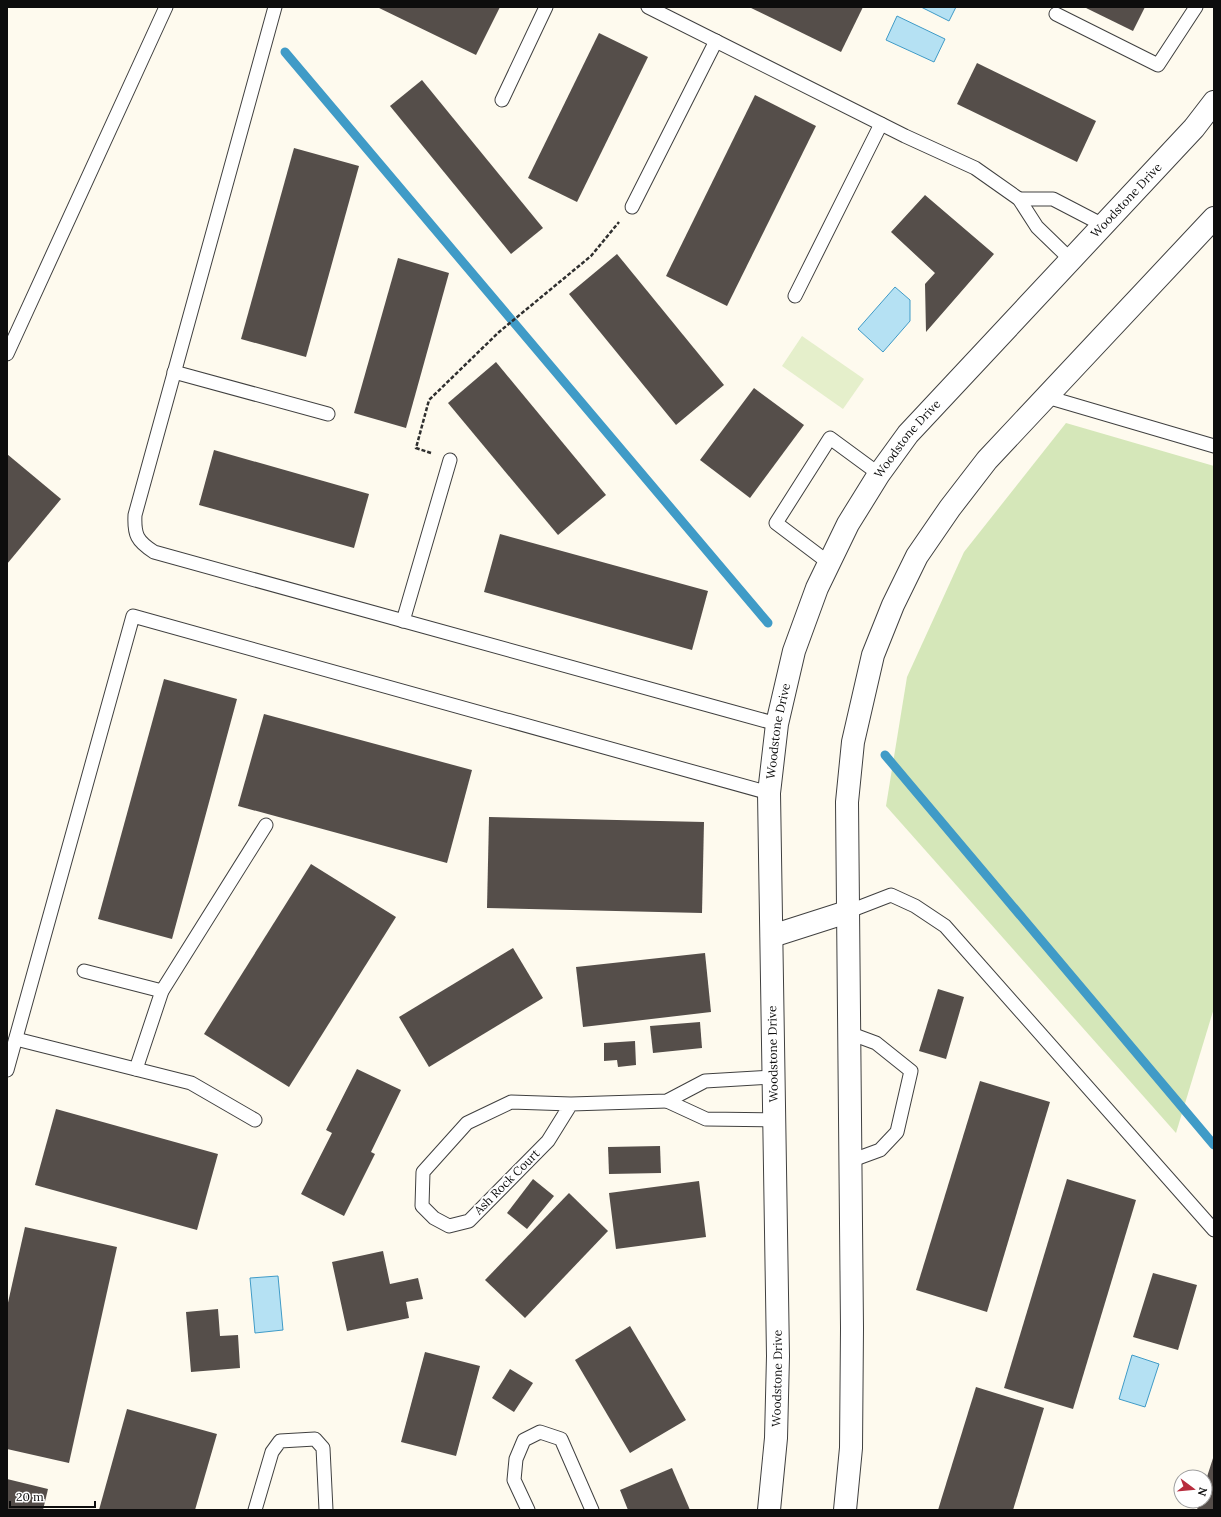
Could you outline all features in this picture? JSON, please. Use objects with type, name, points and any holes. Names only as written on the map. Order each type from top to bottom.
[{"type":"street","name":"Woodstone Drive","points":[[770,1510],[776,1438],[778,1356],[769,793],[778,724],[794,651],[817,588],[848,524],[879,474],[908,434],[1194,128],[1214,102]]},
{"type":"street","points":[[846,1510],[851,1448],[847,802],[853,742],[873,655],[893,605],[917,556],[950,508],[987,460],[1214,218]]},
{"type":"street","points":[[772,936],[847,912]]},
{"type":"lane","points":[[7,354],[166,7]]},
{"type":"lane","points":[[275,7],[135,515],[135,529],[143,544],[154,552],[778,724]]},
{"type":"lane","points":[[502,100],[546,7]]},
{"type":"lane","points":[[648,7],[881,124],[975,168],[1019,199],[1037,227],[1071,260]]},
{"type":"lane","points":[[1056,14],[1158,65],[1196,7]]},
{"type":"lane","points":[[632,207],[716,41]]},
{"type":"lane","points":[[795,296],[881,124]]},
{"type":"lane","points":[[1019,199],[1053,199],[1103,226]]},
{"type":"lane","points":[[174,372],[328,414]]},
{"type":"lane","points":[[1046,397],[1214,446]]},
{"type":"lane","points":[[829,563],[776,522],[830,438],[879,474]]},
{"type":"lane","points":[[403,621],[450,460]]},
{"type":"lane","points":[[7,1070],[132,616],[769,793]]},
{"type":"lane","points":[[136,1069],[162,991],[266,825]]},
{"type":"lane","points":[[847,912],[891,895],[915,906],[945,926],[1214,1230]]},
{"type":"lane","points":[[84,971],[162,991]]},
{"type":"lane","points":[[849,1033],[876,1042],[911,1071],[897,1132],[880,1150],[850,1161]]},
{"type":"lane","points":[[16,1039],[191,1083],[255,1120]]},
{"type":"lane","name":"Ash Rock Court","points":[[571,1104],[548,1141],[469,1221],[449,1226],[434,1218],[422,1206],[423,1172],[467,1123],[511,1102],[571,1104],[667,1101],[705,1081],[773,1077]]},
{"type":"lane","name":"Ash Rock Court","points":[[667,1101],[706,1119],[774,1120]]},
{"type":"lane","points":[[528,1510],[514,1480],[516,1459],[524,1440],[540,1432],[561,1439],[592,1510]]},
{"type":"lane","points":[[255,1510],[272,1452],[280,1441],[315,1439],[323,1448],[326,1510]]},
{"type":"path","points":[[450,460],[416,448],[429,400],[498,332],[591,256],[632,207]]},
{"type":"green space","points":[[802,336],[864,379],[843,409],[782,366]]},
{"type":"green space","points":[[1066,423],[1214,466],[1214,1008],[1176,1133],[886,806],[907,677],[964,552]]},
{"type":"water","points":[[921,7],[956,7],[949,21]]},
{"type":"water","points":[[897,16],[945,39],[934,62],[886,40]]},
{"type":"water","points":[[895,287],[910,300],[910,321],[883,352],[858,329]]},
{"type":"water","points":[[278,1276],[283,1330],[255,1333],[250,1278]]},
{"type":"water","points":[[1132,1355],[1159,1364],[1145,1407],[1119,1399]]},
{"type":"building","points":[[377,7],[500,7],[476,55]]},
{"type":"building","points":[[749,7],[863,7],[841,52]]},
{"type":"building","points":[[1084,7],[1145,7],[1133,31]]},
{"type":"building","points":[[599,33],[648,57],[577,202],[528,178]]},
{"type":"building","points":[[977,63],[1096,121],[1077,162],[957,104]]},
{"type":"building","points":[[422,80],[543,228],[511,254],[390,106]]},
{"type":"building","points":[[755,95],[816,126],[727,306],[666,276]]},
{"type":"building","points":[[294,148],[359,166],[306,357],[241,339]]},
{"type":"building","points":[[925,195],[994,254],[926,332],[925,284],[935,273],[891,232]]},
{"type":"building","points":[[617,254],[724,385],[676,425],[569,294]]},
{"type":"building","points":[[398,258],[449,273],[406,428],[354,413]]},
{"type":"building","points":[[496,362],[606,495],[558,535],[448,403]]},
{"type":"building","points":[[754,388],[804,425],[750,498],[700,460]]},
{"type":"building","points":[[214,450],[369,494],[354,548],[199,505]]},
{"type":"building","points":[[7,454],[61,499],[7,564]]},
{"type":"building","points":[[500,534],[708,591],[692,650],[484,592]]},
{"type":"building","points":[[164,679],[237,699],[172,939],[98,919]]},
{"type":"building","points":[[264,714],[472,770],[447,863],[238,806]]},
{"type":"building","points":[[489,817],[704,822],[702,913],[487,908]]},
{"type":"building","points":[[311,864],[396,917],[289,1087],[204,1034]]},
{"type":"building","points":[[513,948],[543,998],[429,1067],[399,1017]]},
{"type":"building","points":[[705,953],[711,1012],[583,1027],[576,967]]},
{"type":"building","points":[[938,989],[964,997],[946,1059],[919,1051]]},
{"type":"building","points":[[700,1022],[702,1048],[653,1053],[650,1026]]},
{"type":"building","points":[[635,1041],[636,1065],[618,1067],[617,1060],[604,1061],[604,1043]]},
{"type":"building","points":[[357,1069],[401,1090],[371,1152],[375,1154],[344,1216],[301,1194],[332,1133],[326,1130]]},
{"type":"building","points":[[980,1081],[1050,1102],[987,1312],[916,1290]]},
{"type":"building","points":[[56,1109],[218,1154],[197,1230],[35,1185]]},
{"type":"building","points":[[660,1146],[661,1173],[609,1174],[608,1147]]},
{"type":"building","points":[[533,1179],[554,1196],[527,1229],[507,1213]]},
{"type":"building","points":[[1067,1179],[1136,1200],[1073,1409],[1004,1388]]},
{"type":"building","points":[[699,1181],[706,1237],[616,1249],[609,1193]]},
{"type":"building","points":[[569,1193],[608,1231],[525,1318],[485,1280]]},
{"type":"building","points":[[25,1227],[117,1247],[69,1463],[7,1449],[7,1307]]},
{"type":"building","points":[[383,1251],[390,1284],[418,1278],[423,1299],[406,1302],[409,1318],[347,1331],[332,1262]]},
{"type":"building","points":[[1153,1273],[1197,1285],[1178,1350],[1133,1337]]},
{"type":"building","points":[[218,1309],[220,1336],[238,1335],[240,1368],[191,1372],[186,1312]]},
{"type":"building","points":[[630,1326],[686,1420],[630,1453],[575,1360]]},
{"type":"building","points":[[425,1352],[480,1366],[456,1456],[401,1442]]},
{"type":"building","points":[[510,1369],[533,1383],[514,1412],[492,1398]]},
{"type":"building","points":[[976,1387],[1044,1408],[1013,1510],[938,1510]]},
{"type":"building","points":[[127,1409],[217,1434],[195,1510],[99,1510]]},
{"type":"building","points":[[1214,1455],[1214,1510],[1197,1510],[1213,1509],[1213,1469],[1210,1469]]},
{"type":"building","points":[[672,1468],[690,1510],[628,1510],[620,1490]]},
{"type":"building","points":[[7,1479],[48,1489],[43,1510],[7,1510]]},
{"type":"waterway","points":[[285,52],[768,623]]},
{"type":"waterway","points":[[885,755],[1214,1145]]}]
